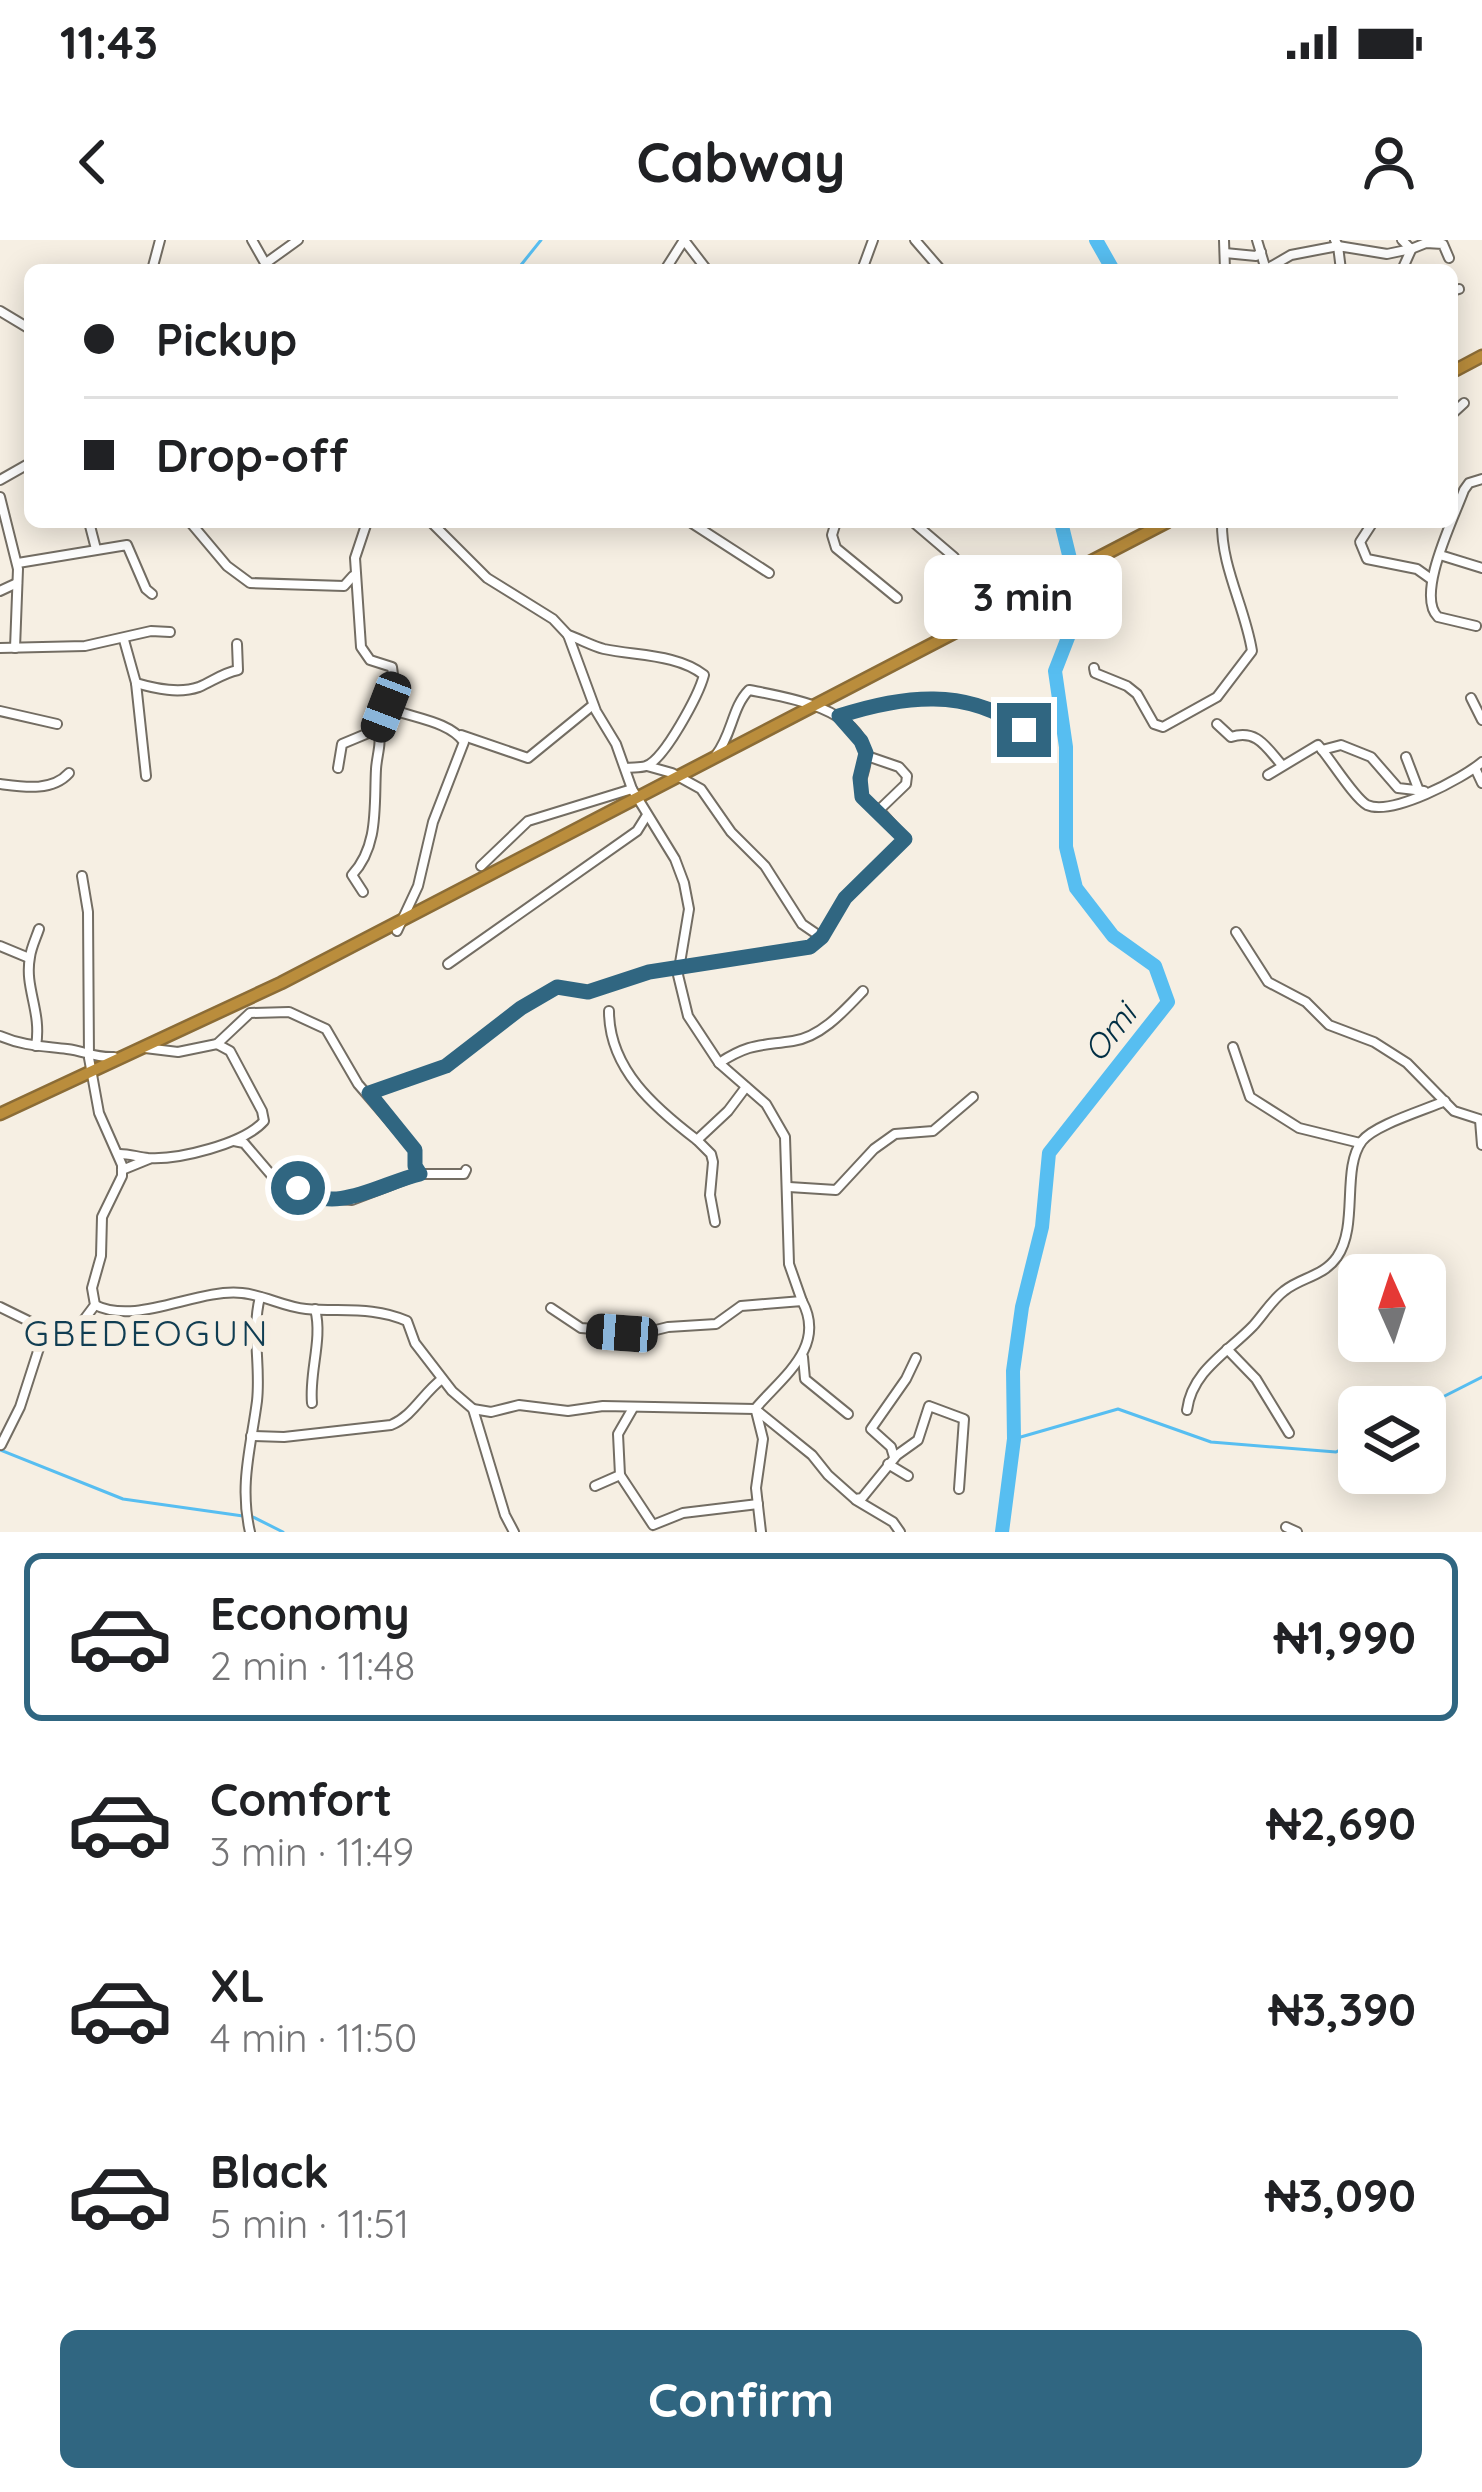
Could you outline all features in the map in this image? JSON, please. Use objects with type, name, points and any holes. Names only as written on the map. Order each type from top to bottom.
[{"type":"highway","points":[[0,1114],[281,983],[1155,528]]},
{"type":"street","points":[[269,264],[298,240]]},
{"type":"street","points":[[669,264],[683,240],[702,264]]},
{"type":"street","points":[[916,240],[935,264]]},
{"type":"street","points":[[1224,240],[1226,264]]},
{"type":"street","points":[[1256,240],[1264,264]]},
{"type":"street","points":[[1402,240],[1412,249]]},
{"type":"street","points":[[1276,264],[1337,243],[1387,254],[1426,243],[1444,244],[1449,258]]},
{"type":"street","points":[[1405,264],[1412,249]]},
{"type":"street","points":[[1225,253],[1256,256],[1261,252]]},
{"type":"street","points":[[1458,408],[1464,403]]},
{"type":"street","points":[[1458,506],[1469,483],[1482,479]]},
{"type":"street","points":[[0,497],[18,563],[15,648]]},
{"type":"street","points":[[90,528],[96,549]]},
{"type":"street","points":[[202,528],[227,566],[258,585],[344,586],[354,574]]},
{"type":"street","points":[[363,892],[352,874],[373,833],[381,742],[378,729],[394,671],[364,655],[354,574],[364,528]]},
{"type":"street","points":[[437,528],[487,578],[553,619],[568,635],[593,705],[632,789],[675,859],[689,909],[680,968],[680,990],[688,1016],[719,1063],[766,1104],[785,1137],[789,1264],[811,1322],[802,1356],[805,1379],[848,1414]]},
{"type":"street","points":[[699,528],[769,573]]},
{"type":"street","points":[[834,528],[836,548],[897,598]]},
{"type":"street","points":[[920,528],[954,556],[961,570]]},
{"type":"street","points":[[1094,668],[1095,673],[1137,694],[1149,717],[1163,727],[1217,698],[1252,651],[1248,624],[1221,546],[1222,528]]},
{"type":"street","points":[[1369,528],[1360,542],[1367,559],[1417,569],[1431,579]]},
{"type":"street","points":[[1450,528],[1431,579],[1431,610],[1448,621],[1476,626]]},
{"type":"street","points":[[18,563],[127,545],[152,594]]},
{"type":"street","points":[[1440,555],[1482,568]]},
{"type":"street","points":[[0,591],[16,583]]},
{"type":"street","points":[[0,648],[72,648],[152,631],[170,632]]},
{"type":"street","points":[[568,635],[599,648],[687,664],[704,675],[673,735],[647,766]]},
{"type":"street","points":[[124,640],[136,682],[146,776]]},
{"type":"street","points":[[136,682],[172,690],[194,689],[238,670],[237,644]]},
{"type":"street","points":[[672,773],[697,770],[718,753],[727,741],[740,699],[749,690],[839,716],[909,697],[969,704],[1007,717],[1048,748]]},
{"type":"street","points":[[1471,698],[1482,720]]},
{"type":"street","points":[[386,707],[528,758],[593,705]]},
{"type":"street","points":[[0,711],[57,724]]},
{"type":"street","points":[[369,1093],[446,1066],[521,1008],[557,987],[588,992],[649,972],[810,947],[821,938],[845,898],[905,839],[862,797],[867,756],[861,741],[839,716]]},
{"type":"street","points":[[1217,724],[1231,737],[1245,734],[1261,739],[1281,764]]},
{"type":"street","points":[[338,768],[342,744],[378,729]]},
{"type":"street","points":[[397,931],[418,886],[433,822],[460,755],[464,742],[460,734]]},
{"type":"street","points":[[1268,775],[1318,745],[1366,804],[1385,808],[1479,765],[1482,783]]},
{"type":"street","points":[[1322,750],[1341,745],[1371,757],[1398,788],[1432,790]]},
{"type":"street","points":[[867,756],[898,767],[908,776],[906,784],[879,810]]},
{"type":"street","points":[[1406,758],[1419,791]]},
{"type":"street","points":[[626,768],[647,766],[701,789],[731,832],[765,866],[802,924],[821,938]]},
{"type":"street","points":[[0,784],[48,785],[69,773]]},
{"type":"street","points":[[481,866],[528,821],[632,789]]},
{"type":"street","points":[[448,964],[637,831],[647,815]]},
{"type":"street","points":[[0,1307],[55,1334],[77,1329],[95,1305],[92,1288],[101,1256],[102,1217],[122,1170],[99,1113],[88,1058],[88,912],[82,876]]},
{"type":"street","points":[[36,1046],[40,1024],[29,958],[39,928]]},
{"type":"street","points":[[1235,932],[1268,982],[1306,1002],[1329,1025],[1374,1042],[1407,1064],[1454,1111],[1481,1120],[1482,1145]]},
{"type":"street","points":[[0,946],[29,958]]},
{"type":"street","points":[[719,1063],[774,1040],[795,1042],[837,1019],[862,992]]},
{"type":"street","points":[[609,1011],[609,1027],[634,1083],[650,1103],[711,1154],[715,1222]]},
{"type":"street","points":[[0,1036],[73,1049],[88,1058],[122,1057],[148,1046],[178,1052],[218,1043],[250,1012],[289,1012],[326,1029],[358,1084],[415,1150],[420,1174]]},
{"type":"street","points":[[122,1170],[151,1158],[234,1141],[264,1121],[230,1052],[218,1043]]},
{"type":"street","points":[[1233,1047],[1250,1097],[1299,1127],[1360,1143]]},
{"type":"street","points":[[697,1140],[746,1087]]},
{"type":"street","points":[[789,1187],[836,1190],[895,1134],[933,1132],[973,1097]]},
{"type":"street","points":[[1187,1410],[1202,1372],[1285,1290],[1318,1276],[1339,1255],[1360,1143],[1380,1127],[1444,1101]]},
{"type":"street","points":[[234,1141],[244,1143],[279,1184],[298,1188],[310,1197],[352,1200],[420,1174],[464,1174],[466,1170]]},
{"type":"street","points":[[119,1154],[151,1158]]},
{"type":"street","points":[[95,1305],[106,1311],[129,1311],[240,1292],[315,1309],[364,1309],[407,1321],[415,1343],[473,1409],[514,1532]]},
{"type":"street","points":[[250,1532],[243,1470],[257,1386],[254,1322],[260,1297]]},
{"type":"street","points":[[551,1308],[581,1328],[644,1333],[716,1324],[741,1306],[802,1301]]},
{"type":"street","points":[[312,1403],[315,1309]]},
{"type":"street","points":[[1,1445],[20,1407],[40,1345],[55,1334]]},
{"type":"street","points":[[1227,1349],[1256,1379],[1289,1432]]},
{"type":"street","points":[[755,1409],[802,1356]]},
{"type":"street","points":[[908,1476],[891,1461],[891,1447],[871,1429],[916,1358]]},
{"type":"street","points":[[251,1436],[392,1425],[406,1419],[423,1393],[442,1379]]},
{"type":"street","points":[[855,1499],[862,1498],[891,1461],[918,1440],[929,1406],[964,1419],[959,1489]]},
{"type":"street","points":[[633,1407],[618,1434],[620,1475],[653,1525],[683,1513],[758,1504]]},
{"type":"street","points":[[473,1409],[755,1409],[812,1455],[855,1499],[893,1522],[900,1532]]},
{"type":"street","points":[[755,1409],[764,1438],[756,1488],[761,1532]]},
{"type":"street","points":[[595,1486],[620,1475]]},
{"type":"street","points":[[1286,1527],[1297,1532]]},
{"type":"waterway","points":[[522,264],[541,240]]},
{"type":"waterway","name":"Omi","points":[[1096,240],[1110,264]]},
{"type":"waterway","name":"Omi","points":[[1002,1532],[1014,1439],[1013,1371],[1022,1307],[1042,1227],[1049,1153],[1168,1002],[1155,966],[1113,936],[1076,888],[1066,847],[1066,747],[1055,671],[1081,604],[1062,528]]},
{"type":"waterway","points":[[1446,1395],[1482,1377]]},
{"type":"waterway","points":[[1014,1439],[1118,1409],[1211,1442],[1338,1451]]},
{"type":"waterway","points":[[0,1450],[123,1499],[243,1516]]},
{"type":"waterway","points":[[253,1517],[283,1532]]},
{"type":"district","name":"GBEDEOGUN","points":[[147,1332]]},
{"type":"route","points":[[298,1188],[310,1197],[352,1200],[420,1174],[415,1150],[369,1093],[446,1066],[521,1008],[557,987],[588,992],[649,972],[787,953],[810,947],[822,937],[845,898],[905,839],[862,797],[860,778],[867,756],[861,741],[839,716],[917,697],[991,710],[1024,730]]}]
